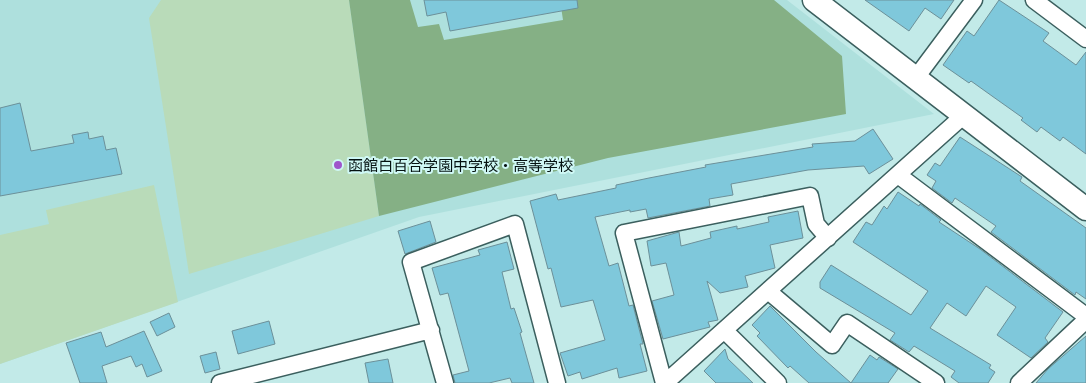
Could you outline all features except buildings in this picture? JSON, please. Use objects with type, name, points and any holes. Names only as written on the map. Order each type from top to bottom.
[{"type":"street","points":[[814,0],[1086,209]]},
{"type":"street","points":[[915,79],[974,0]]},
{"type":"street","points":[[1034,0],[1086,39]]},
{"type":"street","points":[[828,238],[816,224],[810,196],[624,233],[673,381],[724,330],[828,238],[963,116]]},
{"type":"street","points":[[898,175],[1086,318],[1019,383]]},
{"type":"street","points":[[445,383],[411,262],[515,224],[557,383]]},
{"type":"street","points":[[768,291],[832,345],[847,323],[936,383]]},
{"type":"street","points":[[220,383],[430,330]]},
{"type":"street","points":[[724,330],[778,383]]},
{"type":"shaded area","name":"函館白百合学園中学校・高等学校","points":[[0,0],[787,0],[934,114],[419,217],[0,364]]},
{"type":"green space","points":[[161,0],[349,0],[379,216],[189,274],[149,18]]},
{"type":"green space","points":[[349,0],[410,0],[418,27],[439,24],[444,40],[563,20],[560,0],[774,0],[842,56],[846,114],[608,158],[379,216]]},
{"type":"green space","points":[[154,185],[178,302],[0,364],[0,235],[49,224],[46,210]]},
{"type":"place","name":"函館白百合学園中学校・高等学校","points":[[338,165]]}]
